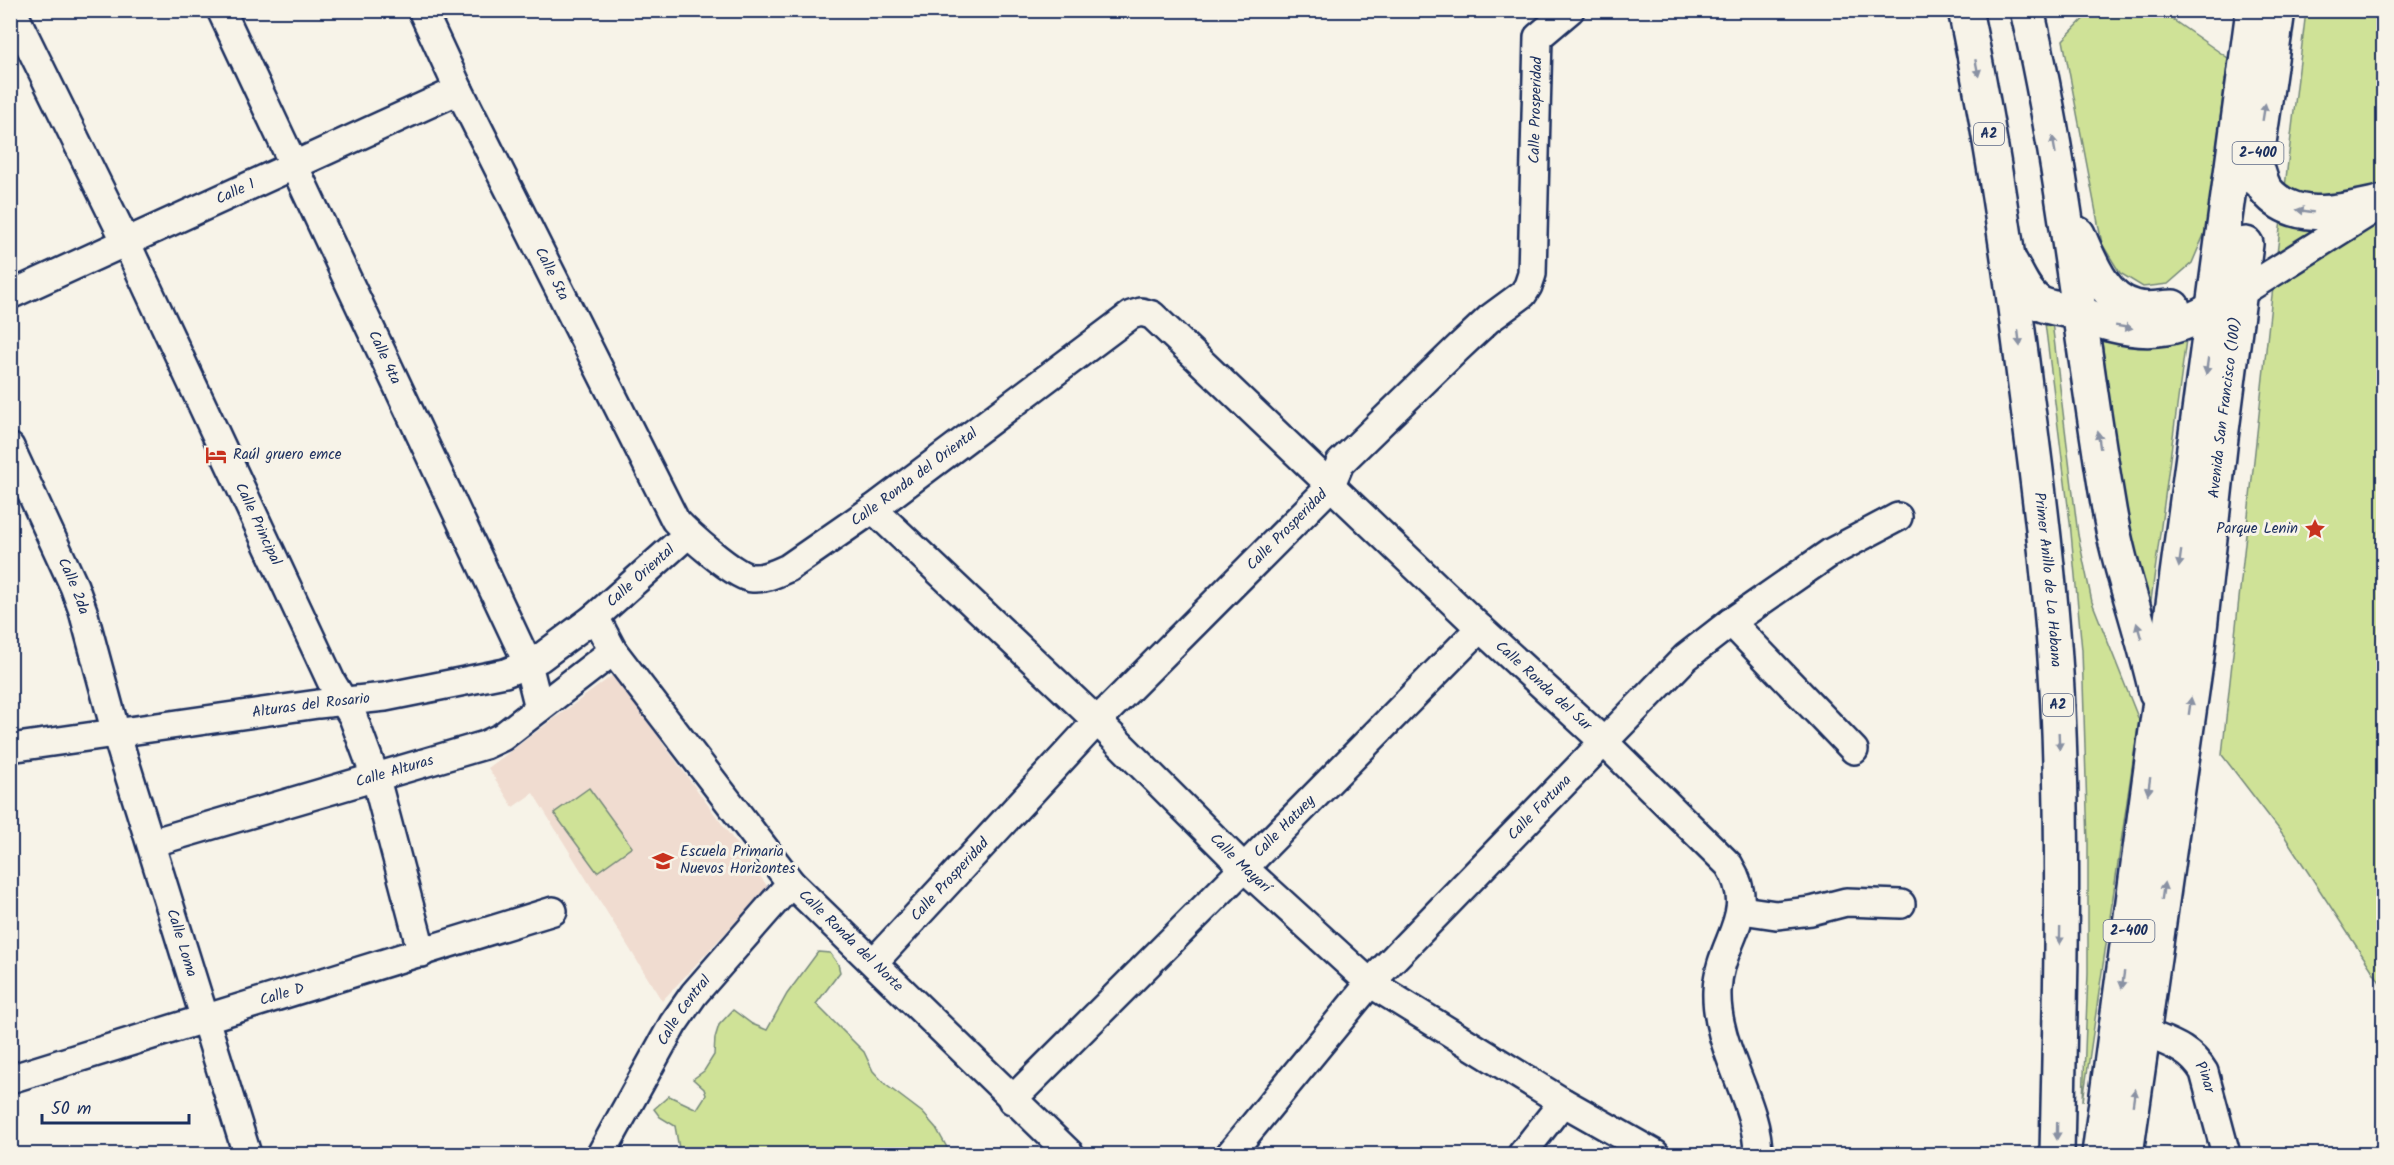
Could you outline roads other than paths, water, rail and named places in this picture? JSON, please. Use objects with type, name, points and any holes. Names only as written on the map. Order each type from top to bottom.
[{"type":"highway","name":"Primer Anillo de La Habana","points":[[1965,10],[1984,107],[2009,259],[2051,604],[2057,697],[2061,839],[2057,1155]]},
{"type":"highway","points":[[2027,10],[2064,202],[2108,505],[2123,573],[2159,708],[2176,806]]},
{"type":"highway","name":"Avenida San Francisco (100)","points":[[2159,708],[2227,302],[2244,169],[2253,10]]},
{"type":"highway","name":"Avenida San Francisco (100)","points":[[2244,169],[2278,10]]},
{"type":"highway","points":[[2166,307],[2193,292],[2213,260],[2244,169],[2289,207],[2313,213],[2384,203]]},
{"type":"highway","points":[[2064,202],[2090,259],[2111,293],[2124,303],[2135,308],[2227,302]]},
{"type":"highway","points":[[2009,259],[2025,289],[2042,304],[2080,313],[2111,325],[2157,330],[2185,324],[2227,302]]},
{"type":"highway","name":"Avenida San Francisco (100)","points":[[2126,1155],[2197,656],[2221,438],[2227,302]]},
{"type":"highway","name":"2-400","points":[[2099,1155],[2159,708]]},
{"type":"street","name":"Calle Principal","points":[[12,10],[126,242],[331,681],[353,717],[376,779],[422,953]]},
{"type":"street","name":"Calle 4ta","points":[[221,10],[292,166],[528,664],[539,708]]},
{"type":"street","name":"Calle 5ta","points":[[422,10],[459,90],[664,500],[675,520],[688,534]]},
{"type":"street","name":"Calle Prosperidad","points":[[874,962],[1097,721],[1330,487],[1340,463],[1489,319],[1523,294],[1532,274],[1538,37],[1570,10]]},
{"type":"street","name":"Calle 1","points":[[10,295],[459,90]]},
{"type":"street","points":[[2227,302],[2384,203]]},
{"type":"street","name":"Calle Ronda del Sur","points":[[1131,315],[1141,312],[1152,315],[1330,487],[1603,741],[1729,865],[1738,880],[1742,910],[1721,963],[1718,1010],[1722,1032],[1755,1130],[1758,1155]]},
{"type":"street","name":"Calle Ronda del Oriental","points":[[688,534],[740,574],[751,579],[788,568],[873,508],[1131,315]]},
{"type":"street","name":"Calle 2da","points":[[10,447],[80,603],[93,640],[116,733]]},
{"type":"street","name":"Calle Mayarí","points":[[873,508],[1097,721],[1244,868],[1370,983],[1563,1102],[1655,1155]]},
{"type":"street","name":"Calle Fortuna","points":[[1230,1155],[1370,983],[1686,657],[1731,622],[1830,553],[1898,517]]},
{"type":"street","name":"Calle Oriental","points":[[595,617],[688,534]]},
{"type":"street","name":"Alturas del Rosario","points":[[10,748],[307,705],[385,697],[505,673],[540,658],[595,617]]},
{"type":"street","name":"Calle Ronda del Norte","points":[[595,617],[613,651],[791,883],[1070,1155]]},
{"type":"street","points":[[1731,622],[1854,750]]},
{"type":"street","name":"Calle Hatuey","points":[[1012,1100],[1480,628]]},
{"type":"street","name":"Calle Alturas","points":[[151,843],[376,779],[485,745],[502,737],[613,651]]},
{"type":"street","name":"Calle Loma","points":[[116,733],[247,1155]]},
{"type":"street","name":"Calle Central","points":[[602,1155],[673,1024],[694,994],[791,883]]},
{"type":"street","points":[[1742,910],[1776,915],[1811,911],[1846,902],[1901,904]]},
{"type":"street","name":"Calle D","points":[[10,1079],[553,911]]},
{"type":"street","name":"Pinar","points":[[2143,1032],[2187,1051],[2197,1061],[2204,1072],[2226,1155]]},
{"type":"street","points":[[1522,1155],[1563,1102]]},
{"type":"place","name":"Raúl gruero emce","points":[[216,455]]},
{"type":"place","name":"Parque Lenin","points":[[2315,529]]},
{"type":"place","name":"Escuela Primaria Nuevos Horizontes","points":[[663,861]]}]
